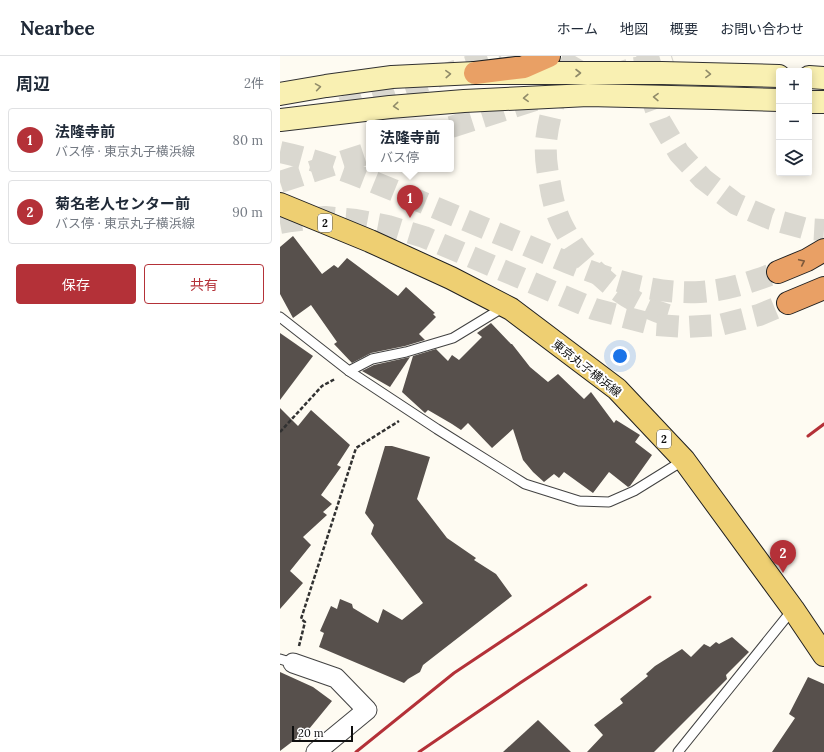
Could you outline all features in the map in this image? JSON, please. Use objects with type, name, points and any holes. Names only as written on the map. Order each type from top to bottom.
[{"type":"highway","points":[[475,73],[524,67],[549,56]]},
{"type":"highway","points":[[778,272],[807,260],[824,250]]},
{"type":"highway","points":[[788,303],[824,288]]},
{"type":"main road","name":"東京丸子横浜線","points":[[280,204],[370,241],[451,278],[506,306],[617,389],[684,460],[824,654]]},
{"type":"street","points":[[280,94],[392,77],[475,73],[654,73],[776,76]]},
{"type":"street","points":[[812,77],[824,78]]},
{"type":"street","points":[[280,120],[390,107],[464,101],[580,96],[776,100]]},
{"type":"street","points":[[812,102],[824,102]]},
{"type":"street","points":[[287,661],[336,678],[367,710],[316,752]]},
{"type":"lane","points":[[349,371],[372,359],[406,352],[453,338],[506,306]]},
{"type":"lane","points":[[280,317],[349,371],[524,484],[579,501],[609,502],[634,491],[684,460]]},
{"type":"lane","points":[[678,752],[793,609]]},
{"type":"path","points":[[280,432],[322,386],[349,371]]},
{"type":"path","points":[[287,661],[305,622],[301,619],[356,448],[413,412]]},
{"type":"building","points":[[293,236],[322,274],[334,265],[338,268],[347,258],[398,296],[406,287],[435,313],[433,314],[436,317],[419,334],[425,340],[371,353],[352,363],[334,344],[337,342],[311,305],[293,318],[280,294],[280,247]]},
{"type":"building","points":[[491,323],[512,344],[530,367],[548,382],[558,374],[584,399],[591,392],[614,423],[616,420],[640,435],[635,442],[652,455],[630,486],[628,487],[609,472],[593,493],[564,472],[559,478],[554,474],[544,482],[523,460],[513,429],[492,448],[468,423],[461,430],[428,410],[425,413],[402,392],[413,356],[436,349],[448,361],[452,355],[459,360],[482,337],[477,333]]},
{"type":"building","points":[[280,333],[313,356],[280,400]]},
{"type":"building","points":[[410,357],[390,387],[362,371],[374,365]]},
{"type":"building","points":[[280,408],[298,426],[311,410],[350,445],[337,465],[341,467],[321,495],[332,504],[323,512],[327,515],[303,537],[311,545],[290,571],[303,583],[280,609]]},
{"type":"building","points":[[385,446],[392,446],[430,457],[417,499],[447,538],[476,558],[474,560],[496,574],[512,596],[423,665],[420,672],[404,683],[319,647],[324,633],[320,631],[331,606],[337,609],[340,599],[352,604],[353,608],[378,623],[383,609],[402,620],[423,603],[371,534],[374,525],[365,513]]},
{"type":"building","points":[[732,637],[749,652],[726,675],[727,679],[654,752],[587,752],[603,735],[594,725],[623,703],[620,699],[648,676],[646,674],[655,666],[682,649],[691,657],[704,644],[710,647],[716,642],[719,644]]},
{"type":"building","points":[[280,672],[313,687],[332,701],[300,740],[297,738],[280,751]]},
{"type":"building","points":[[808,677],[824,684],[824,752],[772,752],[795,718],[789,714]]},
{"type":"building","points":[[538,720],[571,752],[503,752]]},
{"type":"tunnel","points":[[342,108],[501,56]]},
{"type":"tunnel","points":[[575,56],[556,98],[547,131],[546,158],[548,174],[558,216],[571,241],[582,257],[608,283],[639,303],[674,317]]},
{"type":"tunnel","points":[[644,56],[648,88],[660,121],[679,153],[703,179],[736,204],[771,219],[807,229],[824,230]]},
{"type":"tunnel","points":[[454,126],[672,56]]},
{"type":"tunnel","points":[[280,152],[315,161],[349,173],[589,271],[632,285],[677,292],[700,292],[730,287],[778,272]]},
{"type":"tunnel","points":[[280,182],[366,154]]},
{"type":"tunnel","points":[[280,223],[325,217],[356,220],[388,226],[424,237],[594,309],[655,325],[686,327],[720,325],[759,315],[788,303]]},
{"type":"railway","points":[[808,436],[824,424]]},
{"type":"railway","points":[[356,752],[454,673],[586,585]]},
{"type":"railway","points":[[419,752],[650,597]]},
{"type":"place","name":"法隆寺前","points":[[410,218]]},
{"type":"place","name":"菊名老人センター前","points":[[783,573]]}]
